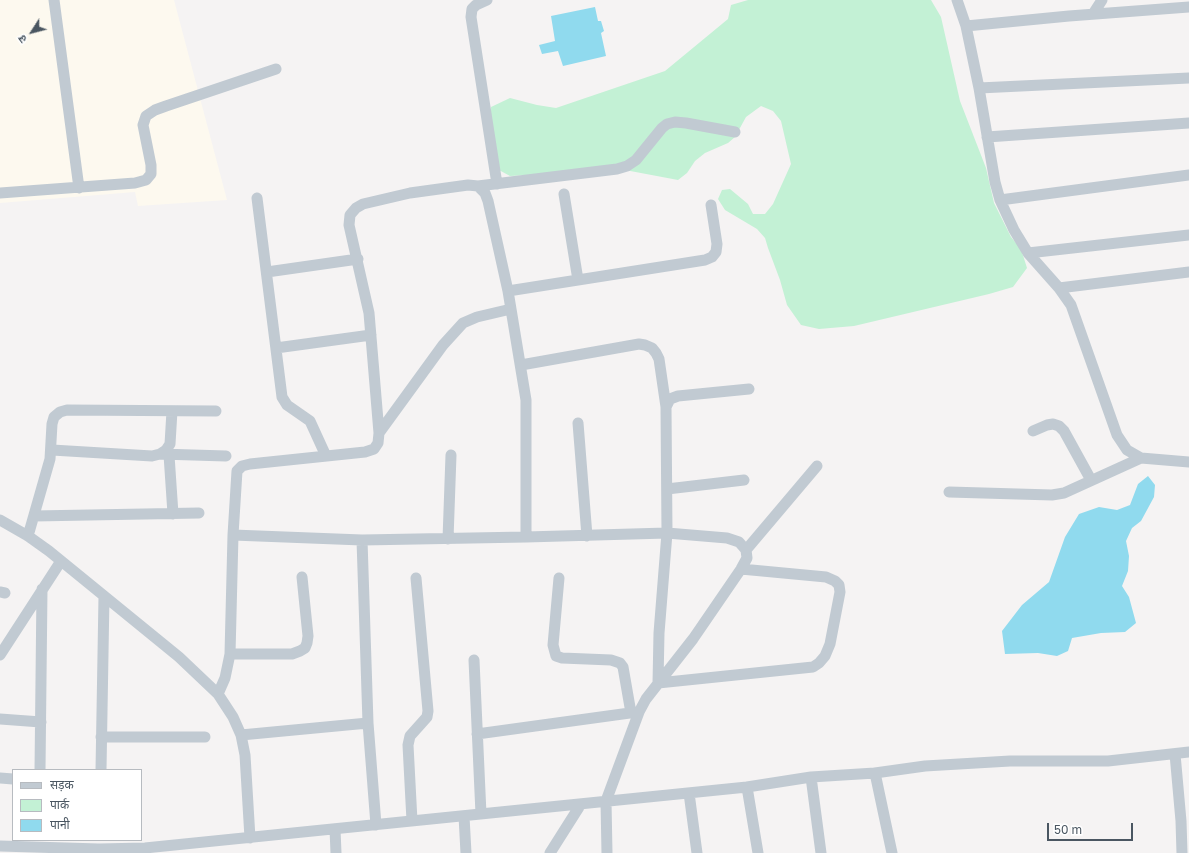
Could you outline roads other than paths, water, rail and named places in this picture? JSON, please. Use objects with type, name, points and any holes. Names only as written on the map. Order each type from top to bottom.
[{"type":"street","points":[[54,0],[79,188]]},
{"type":"street","points":[[487,0],[476,5],[472,9],[471,17],[497,184]]},
{"type":"street","points":[[957,0],[966,26],[979,88],[995,182],[1000,200],[1014,230],[1028,252],[1071,304],[1117,435],[1127,450],[1141,458],[1189,462]]},
{"type":"street","points":[[1093,14],[1102,0]]},
{"type":"street","points":[[966,26],[1189,7]]},
{"type":"street","points":[[0,193],[79,188],[135,183],[146,180],[151,174],[151,165],[143,125],[146,116],[160,108],[276,69]]},
{"type":"street","points":[[979,88],[1189,78]]},
{"type":"street","points":[[218,694],[225,678],[230,654],[233,535],[237,471],[242,466],[250,464],[365,452],[374,448],[378,443],[379,433],[369,313],[349,224],[350,215],[356,208],[363,204],[410,193],[468,185],[478,186],[497,184],[617,169],[627,166],[636,160],[662,128],[667,124],[675,122],[686,122],[735,132]]},
{"type":"street","points":[[987,137],[1189,123]]},
{"type":"street","points":[[1000,200],[1189,175]]},
{"type":"street","points":[[478,186],[485,193],[488,201],[508,291],[526,400],[526,537]]},
{"type":"street","points":[[564,194],[578,280]]},
{"type":"street","points":[[257,198],[282,397],[287,405],[310,421],[326,456]]},
{"type":"street","points":[[508,291],[704,260],[712,257],[716,252],[717,244],[711,205]]},
{"type":"street","points":[[1028,252],[1189,235]]},
{"type":"street","points":[[267,272],[358,259]]},
{"type":"street","points":[[1059,288],[1189,272]]},
{"type":"street","points":[[379,433],[443,345],[463,323],[477,317],[511,309]]},
{"type":"street","points":[[276,348],[371,335]]},
{"type":"street","points":[[521,365],[639,344],[652,348],[659,359],[666,407],[667,533],[659,639],[658,683]]},
{"type":"street","points":[[666,407],[670,399],[678,396],[750,389]]},
{"type":"street","points":[[28,536],[48,471],[52,450],[52,424],[54,418],[60,412],[67,410],[216,411]]},
{"type":"street","points":[[172,411],[170,444],[164,454],[173,514]]},
{"type":"street","points":[[578,423],[587,536]]},
{"type":"street","points":[[1033,431],[1047,425],[1053,424],[1059,426],[1064,431],[1091,480]]},
{"type":"street","points":[[52,450],[152,456],[164,454],[226,456]]},
{"type":"street","points":[[448,539],[451,455]]},
{"type":"street","points":[[949,492],[1052,495],[1064,492],[1141,458]]},
{"type":"street","points":[[746,550],[816,466]]},
{"type":"street","points":[[667,489],[744,480]]},
{"type":"street","points":[[34,516],[199,513]]},
{"type":"street","points":[[0,520],[28,536],[61,561],[179,657],[218,694],[233,717],[241,735],[245,755],[250,838]]},
{"type":"street","points":[[233,535],[362,540],[667,533],[727,538],[739,542],[746,550],[747,558],[741,569],[693,639],[635,712],[606,801],[607,853]]},
{"type":"street","points":[[362,540],[368,723],[376,825]]},
{"type":"street","points":[[0,655],[42,588],[61,561]]},
{"type":"street","points":[[658,683],[813,667],[825,656],[830,644],[840,592],[839,585],[835,581],[826,577],[741,569]]},
{"type":"street","points":[[230,654],[292,654],[305,648],[308,636],[302,577]]},
{"type":"street","points":[[412,821],[408,745],[410,736],[427,717],[428,711],[416,578]]},
{"type":"street","points":[[559,578],[553,645],[556,656],[562,658],[611,660],[620,663],[623,667],[635,712]]},
{"type":"street","points":[[40,769],[42,588]]},
{"type":"street","points":[[100,769],[104,596]]},
{"type":"street","points":[[474,660],[481,814]]},
{"type":"street","points":[[477,734],[635,712]]},
{"type":"street","points":[[0,719],[41,722]]},
{"type":"street","points":[[241,735],[368,723]]},
{"type":"street","points":[[101,736],[205,737]]},
{"type":"street","points":[[2,848],[99,845],[145,848],[747,787],[811,777],[875,773],[925,766],[972,762],[1108,761],[1189,752]]},
{"type":"street","points":[[1175,754],[1181,821],[1182,853]]},
{"type":"street","points":[[875,773],[892,853]]},
{"type":"street","points":[[811,777],[821,853]]},
{"type":"street","points":[[0,778],[12,779]]},
{"type":"street","points":[[747,787],[758,853]]},
{"type":"street","points":[[689,792],[697,853]]},
{"type":"street","points":[[550,853],[580,804]]},
{"type":"street","points":[[464,816],[466,853]]},
{"type":"street","points":[[335,829],[336,853]]},
{"type":"water","points":[[595,7],[598,21],[601,21],[604,31],[601,33],[606,56],[563,66],[558,51],[542,54],[539,45],[555,41],[551,16]]},
{"type":"water","points":[[1148,476],[1155,485],[1154,497],[1141,521],[1132,528],[1126,541],[1129,556],[1128,571],[1122,586],[1129,597],[1136,623],[1125,632],[1101,633],[1072,638],[1068,651],[1057,656],[1038,653],[1005,654],[1002,631],[1022,605],[1049,582],[1065,537],[1079,514],[1099,507],[1117,510],[1130,505],[1138,484]]}]
